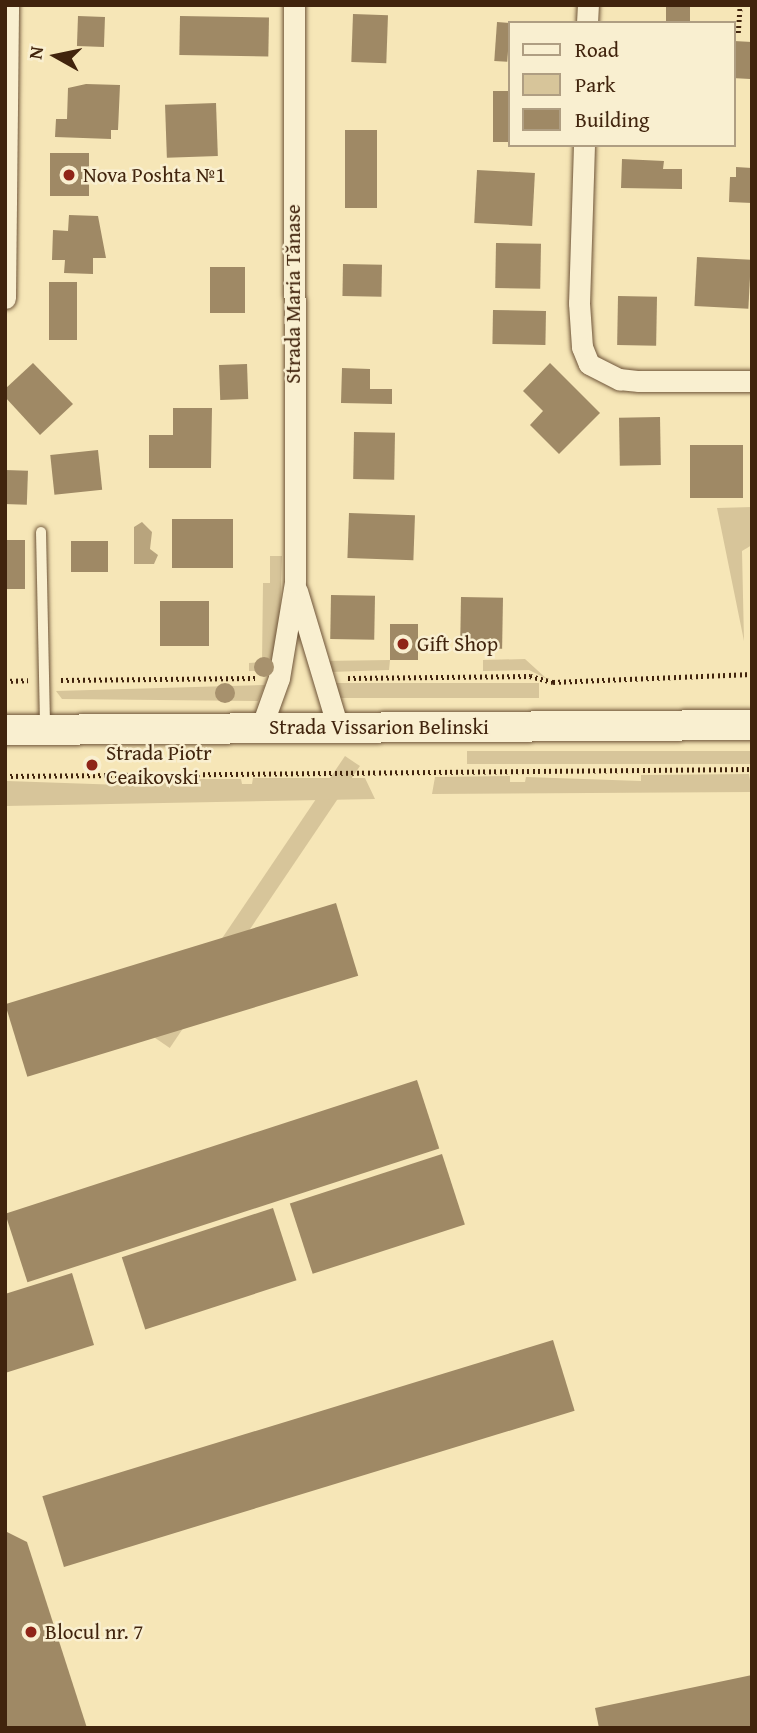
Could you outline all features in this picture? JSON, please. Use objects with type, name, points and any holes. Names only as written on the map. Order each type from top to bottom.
[{"type":"main road","name":"Strada Vissarion Belinski","points":[[5,730],[752,724]]},
{"type":"street","points":[[5,298],[8,5]]},
{"type":"street","name":"Strada Maria Tănase","points":[[261,728],[279,678],[295,582],[294,5]]},
{"type":"street","points":[[584,147],[579,303],[582,347],[589,364],[629,380],[752,381]]},
{"type":"street","name":"Strada Maria Tănase","points":[[295,582],[321,678],[338,727]]},
{"type":"lane","points":[[41,532],[45,730]]},
{"type":"path","points":[[738,33],[740,5]]},
{"type":"path","points":[[321,678],[530,676],[553,682],[752,674]]},
{"type":"path","points":[[5,681],[279,678]]},
{"type":"path","points":[[5,776],[752,769]]},
{"type":"green space","points":[[752,507],[752,545],[742,551],[744,641],[717,508]]},
{"type":"green space","points":[[270,556],[282,556],[279,642],[271,670],[249,671],[249,663],[262,662],[263,583],[270,583]]},
{"type":"green space","points":[[525,659],[547,679],[529,670],[483,671],[483,660]]},
{"type":"green space","points":[[390,660],[389,670],[330,672],[321,661]]},
{"type":"green space","points":[[333,683],[539,683],[539,698],[333,698]]},
{"type":"green space","points":[[265,685],[258,701],[62,699],[56,691]]},
{"type":"green space","points":[[467,751],[752,751],[752,764],[467,764]]},
{"type":"green space","points":[[345,756],[360,766],[170,1048],[155,1038]]},
{"type":"green space","points":[[749,774],[752,792],[432,794],[435,777],[510,776],[510,782],[525,782],[526,777],[641,781],[641,775]]},
{"type":"green space","points":[[253,778],[365,778],[375,799],[5,806],[7,781],[122,785],[122,779],[241,779],[242,784],[252,784]]},
{"type":"shaded area","points":[[142,522],[152,532],[150,549],[158,555],[154,564],[134,564],[134,527]]},
{"type":"building","points":[[666,5],[690,5],[690,21],[666,21]]},
{"type":"building","points":[[353,14],[388,15],[386,63],[351,62]]},
{"type":"building","points":[[78,16],[105,17],[104,47],[77,46]]},
{"type":"building","points":[[180,16],[269,18],[268,57],[179,55]]},
{"type":"building","points":[[497,22],[508,23],[507,62],[494,61]]},
{"type":"building","points":[[736,41],[752,42],[750,79],[736,78]]},
{"type":"building","points":[[86,84],[120,85],[118,130],[111,130],[111,139],[55,137],[56,119],[67,119],[68,88]]},
{"type":"building","points":[[493,91],[508,91],[508,142],[493,142]]},
{"type":"building","points":[[216,103],[218,156],[167,158],[165,105]]},
{"type":"building","points":[[345,130],[377,130],[377,208],[345,208]]},
{"type":"building","name":"Nova Poshta №1","points":[[50,153],[89,153],[89,196],[50,196]]},
{"type":"building","points":[[622,159],[664,161],[663,169],[682,169],[682,189],[621,188]]},
{"type":"building","points":[[736,167],[752,168],[752,203],[729,202],[730,177],[736,177]]},
{"type":"building","points":[[477,170],[535,173],[532,226],[474,223]]},
{"type":"building","points":[[69,215],[98,216],[106,258],[93,258],[93,274],[64,273],[65,260],[52,260],[53,230],[68,231]]},
{"type":"building","points":[[496,243],[541,244],[540,289],[495,288]]},
{"type":"building","points":[[697,257],[751,260],[748,309],[694,306]]},
{"type":"building","points":[[343,264],[382,265],[381,297],[342,296]]},
{"type":"building","points":[[210,267],[245,267],[245,313],[210,313]]},
{"type":"building","points":[[49,282],[77,282],[77,340],[49,340]]},
{"type":"building","points":[[618,296],[657,297],[656,346],[617,345]]},
{"type":"building","points":[[493,310],[546,311],[545,345],[492,344]]},
{"type":"building","points":[[33,363],[73,404],[40,435],[5,397],[5,389]]},
{"type":"building","points":[[550,363],[600,413],[559,454],[530,425],[543,411],[523,391]]},
{"type":"building","points":[[247,364],[248,399],[220,400],[219,365]]},
{"type":"building","points":[[342,368],[370,369],[370,389],[392,389],[392,404],[341,403]]},
{"type":"building","points":[[173,408],[212,408],[211,468],[149,468],[149,435],[173,435]]},
{"type":"building","points":[[660,417],[661,465],[620,466],[619,418]]},
{"type":"building","points":[[354,432],[395,433],[394,480],[353,479]]},
{"type":"building","points":[[690,445],[743,445],[743,498],[690,498]]},
{"type":"building","points":[[98,450],[102,490],[54,495],[50,455]]},
{"type":"building","points":[[5,470],[28,471],[27,505],[5,504]]},
{"type":"building","points":[[349,513],[415,515],[413,560],[347,558]]},
{"type":"building","points":[[172,519],[233,519],[233,568],[172,568]]},
{"type":"building","points":[[5,540],[25,540],[25,589],[5,589]]},
{"type":"building","points":[[71,541],[108,541],[108,572],[71,572]]},
{"type":"building","points":[[331,595],[375,596],[374,640],[330,639]]},
{"type":"building","points":[[461,597],[503,598],[502,649],[460,648]]},
{"type":"building","points":[[160,601],[209,601],[209,646],[160,646]]},
{"type":"building","points":[[390,624],[418,624],[418,660],[390,660]]},
{"type":"building","points":[[336,903],[358,976],[27,1077],[5,1004]]},
{"type":"building","points":[[417,1080],[439,1148],[27,1282],[5,1214]]},
{"type":"building","points":[[442,1154],[465,1224],[313,1274],[290,1203]]},
{"type":"building","points":[[273,1208],[296,1280],[145,1329],[122,1257]]},
{"type":"building","points":[[72,1273],[94,1345],[5,1373],[5,1294]]},
{"type":"building","points":[[553,1340],[575,1411],[64,1567],[42,1496]]},
{"type":"building","name":"Blocul nr. 7","points":[[5,1531],[27,1542],[87,1728],[5,1728]]},
{"type":"building","points":[[752,1675],[752,1728],[599,1728],[595,1708]]},
{"type":"place","name":"Nova Poshta №1","points":[[69,175]]},
{"type":"place","name":"Gift Shop","points":[[403,644]]},
{"type":"place","name":"Strada Piotr Ceaikovski","points":[[92,765]]},
{"type":"place","name":"Blocul nr. 7","points":[[31,1632]]}]
